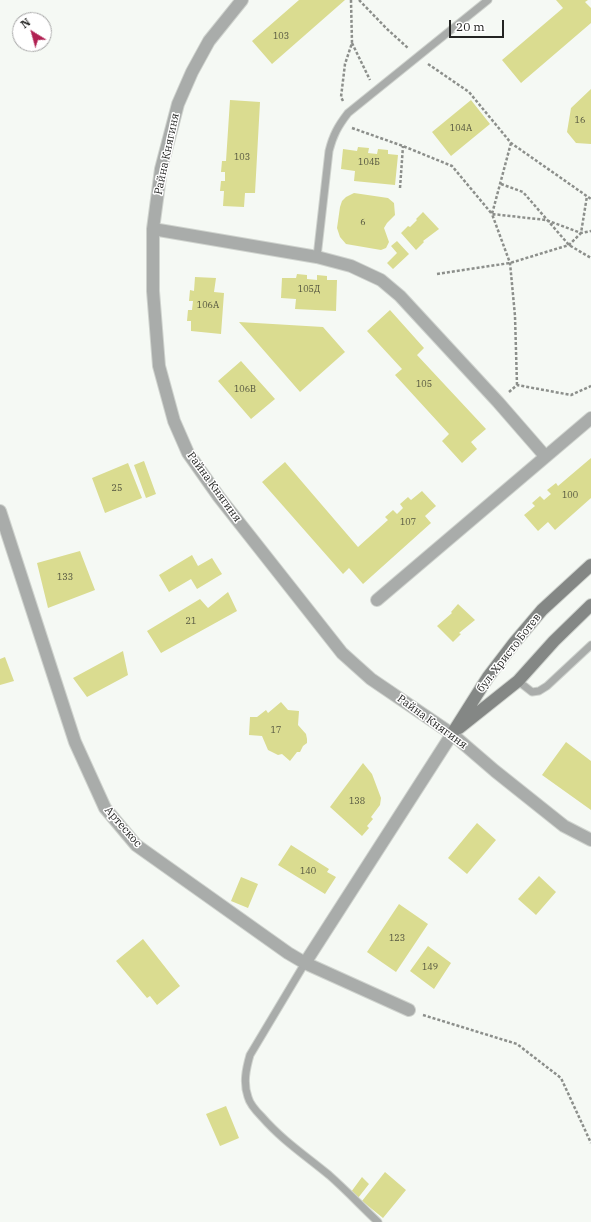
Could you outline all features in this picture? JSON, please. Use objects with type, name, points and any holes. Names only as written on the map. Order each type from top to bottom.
[{"type":"main road","name":"бул. Христо Ботев","points":[[452,734],[488,677],[514,644],[542,610],[591,565]]},
{"type":"main road","name":"бул. Христо Ботев","points":[[452,734],[518,681],[554,641],[591,605]]},
{"type":"street","name":"Райна Княгиня","points":[[242,0],[210,41],[192,72],[178,104],[161,169],[153,230],[153,291],[159,366],[174,421],[188,453],[219,497],[342,653],[371,679],[452,734],[495,771],[564,826],[591,840]]},
{"type":"street","points":[[153,230],[317,257],[351,266],[381,280],[400,296],[498,402],[545,456]]},
{"type":"street","points":[[377,600],[591,418]]},
{"type":"street","name":"Артескос","points":[[0,511],[75,742],[105,808],[136,845],[288,953],[305,963],[409,1010]]},
{"type":"street","points":[[305,963],[452,734]]},
{"type":"lane","points":[[317,257],[329,151],[334,134],[340,123],[348,113],[488,0]]},
{"type":"lane","points":[[518,681],[532,692],[543,688],[591,645]]},
{"type":"lane","points":[[305,963],[250,1055],[246,1069],[245,1086],[248,1099],[256,1111],[277,1134],[330,1176],[378,1222]]},
{"type":"path","points":[[348,113],[341,97],[345,64],[352,42],[351,0]]},
{"type":"path","points":[[359,0],[417,57],[469,92],[511,143],[591,199]]},
{"type":"path","points":[[352,42],[375,92]]},
{"type":"path","points":[[340,123],[452,166],[492,214],[510,263],[515,316],[517,385],[498,402]]},
{"type":"path","points":[[492,214],[511,143]]},
{"type":"path","points":[[400,188],[403,146]]},
{"type":"path","points":[[501,184],[523,192],[569,245],[591,258]]},
{"type":"path","points":[[437,274],[510,263],[569,245],[581,233],[587,196]]},
{"type":"path","points":[[492,214],[546,220],[581,233],[591,231]]},
{"type":"path","points":[[517,385],[571,395],[591,386]]},
{"type":"path","points":[[409,1010],[517,1044],[561,1078],[591,1143]]},
{"type":"building","points":[[299,0],[345,0],[272,64],[252,41]]},
{"type":"building","points":[[556,0],[588,0],[585,2],[591,8],[591,23],[521,83],[502,60],[563,8]]},
{"type":"building","points":[[591,89],[591,144],[576,143],[567,132],[571,108]]},
{"type":"building","points":[[230,100],[260,102],[255,193],[245,193],[244,207],[223,206],[224,191],[220,191],[221,181],[225,181],[225,172],[221,172],[222,161],[226,161]]},
{"type":"building","points":[[471,100],[490,124],[451,156],[432,132]]},
{"type":"building","points":[[358,147],[369,148],[368,153],[377,154],[378,149],[388,150],[388,154],[398,155],[395,185],[354,181],[355,171],[341,169],[343,149],[357,151]]},
{"type":"building","points":[[354,193],[388,198],[394,203],[395,215],[384,228],[389,242],[386,248],[381,250],[346,244],[340,237],[337,228],[340,207],[342,201],[346,197]]},
{"type":"building","points":[[423,212],[439,229],[423,241],[424,242],[416,250],[401,233],[408,226],[410,227]]},
{"type":"building","points":[[397,241],[409,254],[393,269],[387,263],[397,253],[391,246]]},
{"type":"building","points":[[297,274],[307,275],[307,279],[317,280],[317,275],[327,276],[327,280],[337,280],[336,311],[295,309],[296,299],[281,298],[282,278],[296,278]]},
{"type":"building","points":[[195,277],[216,278],[214,292],[224,293],[221,334],[191,331],[191,321],[187,321],[188,310],[192,310],[193,301],[189,301],[190,290],[194,291]]},
{"type":"building","points":[[390,310],[424,348],[417,355],[486,429],[471,442],[477,449],[462,463],[442,441],[449,434],[395,375],[402,369],[367,331]]},
{"type":"building","points":[[239,322],[323,327],[345,352],[300,392]]},
{"type":"building","points":[[241,361],[275,399],[251,419],[218,381]]},
{"type":"building","points":[[591,458],[591,498],[555,530],[548,522],[538,531],[524,515],[535,506],[532,503],[540,496],[544,500],[551,494],[547,490],[556,483],[558,486]]},
{"type":"building","points":[[144,461],[156,494],[146,498],[134,465]]},
{"type":"building","points":[[285,462],[358,547],[388,520],[385,517],[393,510],[397,514],[403,508],[400,504],[408,497],[411,500],[422,491],[436,506],[425,516],[431,523],[363,584],[349,568],[343,574],[262,482]]},
{"type":"building","points":[[128,463],[142,498],[105,513],[92,478]]},
{"type":"building","points":[[80,551],[95,590],[48,608],[37,563]]},
{"type":"building","points":[[192,555],[198,566],[212,558],[222,574],[197,589],[191,579],[169,592],[159,575]]},
{"type":"building","points":[[228,592],[237,611],[161,653],[147,631],[200,599],[208,608]]},
{"type":"building","points":[[458,604],[475,620],[459,633],[461,634],[453,642],[437,626],[452,613],[451,612]]},
{"type":"building","points":[[123,651],[128,675],[87,697],[73,678]]},
{"type":"building","points":[[5,657],[14,681],[0,685],[0,659]]},
{"type":"building","points":[[281,702],[288,710],[299,711],[298,725],[306,734],[307,739],[307,743],[290,761],[282,754],[278,755],[268,750],[262,736],[249,735],[250,717],[257,717],[266,710],[268,713]]},
{"type":"building","points":[[566,742],[591,761],[591,810],[542,775]]},
{"type":"building","points":[[363,763],[372,774],[381,798],[380,805],[371,817],[373,819],[367,826],[369,828],[362,836],[330,807]]},
{"type":"building","points":[[477,823],[496,840],[467,874],[448,858]]},
{"type":"building","points":[[291,845],[329,869],[327,872],[336,877],[325,894],[278,865]]},
{"type":"building","points":[[539,876],[556,892],[536,915],[518,899]]},
{"type":"building","points":[[241,877],[258,884],[248,908],[231,901]]},
{"type":"building","points":[[399,904],[428,924],[396,972],[367,952]]},
{"type":"building","points":[[143,939],[180,986],[157,1005],[150,996],[147,998],[116,961]]},
{"type":"building","points":[[428,946],[451,963],[434,989],[410,971]]},
{"type":"building","points":[[226,1106],[239,1138],[220,1146],[206,1114]]},
{"type":"building","points":[[385,1172],[406,1190],[383,1218],[362,1201]]},
{"type":"building","points":[[362,1177],[369,1184],[358,1198],[351,1192]]}]
